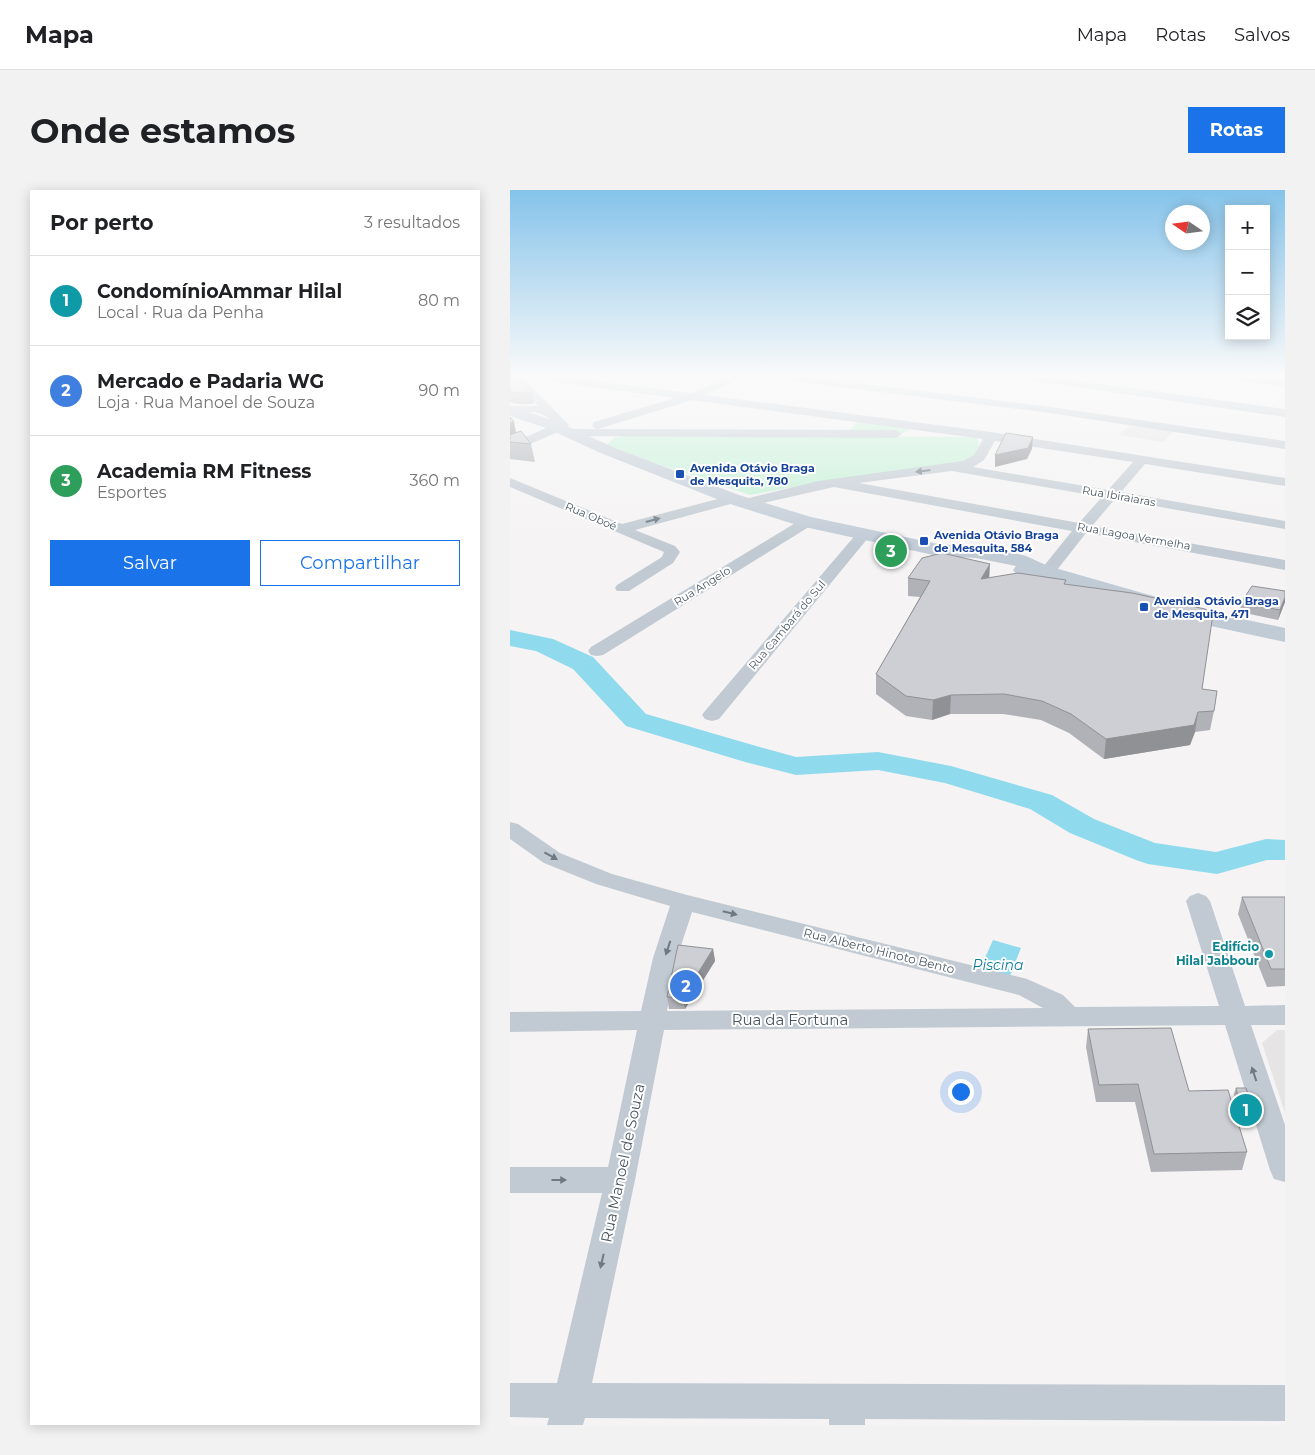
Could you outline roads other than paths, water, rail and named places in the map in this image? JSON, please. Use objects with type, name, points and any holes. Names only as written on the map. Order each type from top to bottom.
[{"type":"main road","points":[[567,432],[601,448],[674,478],[806,522],[938,550],[963,558],[1025,570],[1044,571],[1205,618],[1283,630]]},
{"type":"street","points":[[510,450],[549,432]]},
{"type":"street","points":[[601,448],[603,441],[608,437],[633,432],[666,432]]},
{"type":"street","points":[[941,432],[986,435],[1003,432]]},
{"type":"street","points":[[1040,432],[1063,446],[1285,482]]},
{"type":"street","points":[[1110,432],[1285,444]]},
{"type":"street","points":[[952,468],[975,462],[980,458],[986,435]]},
{"type":"street","points":[[1044,571],[1142,460]]},
{"type":"street","name":"Rua Oboé","points":[[510,482],[621,529],[798,489],[952,468]]},
{"type":"street","name":"Rua Ibiraiaras","points":[[952,468],[1285,525]]},
{"type":"street","name":"Rua Lagoa Vermelha","points":[[834,483],[1285,564]]},
{"type":"street","name":"Rua Angelo","points":[[597,651],[806,522]]},
{"type":"street","points":[[621,529],[670,549],[672,552],[668,560],[623,588]]},
{"type":"street","name":"Rua Cambará do Sul","points":[[712,715],[863,535]]},
{"type":"street","name":"Rua Alberto Hinoto Bento","points":[[510,829],[552,858],[604,879],[683,902],[1027,988],[1054,1002],[1069,1018]]},
{"type":"street","points":[[1198,901],[1285,1170]]},
{"type":"street","name":"Rua Manoel de Souza","points":[[568,1412],[620,1180],[665,958],[683,902]]},
{"type":"street","points":[[1069,1018],[1285,1015]]},
{"type":"street","name":"Rua da Fortuna","points":[[510,1022],[1069,1018]]},
{"type":"street","points":[[510,1180],[620,1180]]},
{"type":"street","points":[[510,1400],[568,1412],[848,1413],[1285,1403]]},
{"type":"water","name":"Piscina","points":[[993,940],[1021,948],[1007,983],[977,976]]},
{"type":"waterway","points":[[510,638],[544,645],[583,663],[636,720],[756,756],[796,766],[878,761],[951,775],[1041,802],[1082,826],[1148,853],[1217,863],[1266,849],[1285,850]]},
{"type":"place","name":"Avenida Otávio Braga de Mesquita, 780","points":[[680,474]]},
{"type":"place","name":"Avenida Otávio Braga de Mesquita, 584","points":[[924,541]]},
{"type":"place","name":"Academia RM Fitness","points":[[891,551]]},
{"type":"place","name":"Avenida Otávio Braga de Mesquita, 471","points":[[1144,607]]},
{"type":"place","name":"Edifício Hilal Jabbour","points":[[1269,954]]},
{"type":"place","name":"Mercado e Padaria WG","points":[[686,986]]},
{"type":"place","name":"CondomínioAmmar Hilal","points":[[1246,1110]]}]
